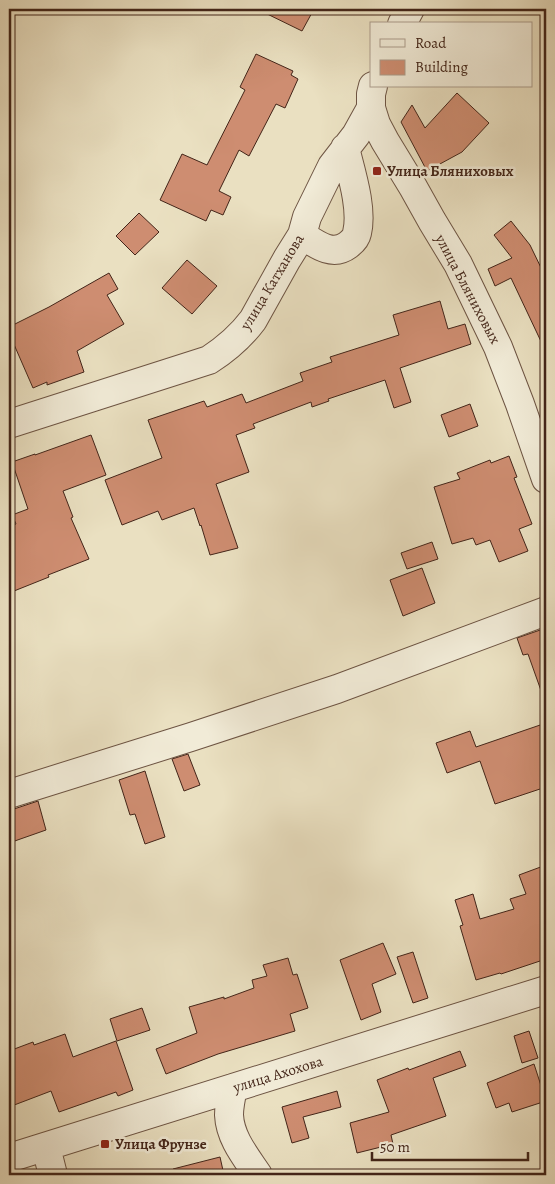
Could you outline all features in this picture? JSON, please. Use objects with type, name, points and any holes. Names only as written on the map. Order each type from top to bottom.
[{"type":"street","points":[[403,22],[410,9]]},
{"type":"street","name":"улица Катханова","points":[[9,424],[209,360],[226,349],[253,320],[287,258],[302,235],[307,217],[324,180],[332,166],[356,135],[372,97]]},
{"type":"street","name":"улица Бляниховых","points":[[372,97],[376,124],[458,264],[498,348],[546,478]]},
{"type":"street","points":[[302,235],[317,245],[336,251],[342,249],[354,239],[357,233],[359,219],[357,203],[345,148]]},
{"type":"street","points":[[9,794],[337,689],[546,611]]},
{"type":"street","name":"улица Ахохова","points":[[9,1158],[546,990]]},
{"type":"street","points":[[233,1088],[229,1118],[234,1136],[258,1175]]},
{"type":"street","points":[[46,1147],[53,1175]]},
{"type":"building","points":[[257,9],[314,9],[302,31]]},
{"type":"building","points":[[256,54],[293,71],[291,75],[298,79],[285,108],[276,104],[249,156],[239,150],[219,191],[231,197],[223,215],[211,210],[206,221],[160,200],[182,154],[207,165],[245,90],[240,87]]},
{"type":"building","points":[[457,93],[489,123],[462,152],[427,171],[401,122],[412,105],[425,128]]},
{"type":"building","points":[[139,213],[159,232],[135,255],[116,236]]},
{"type":"building","points":[[511,221],[530,245],[546,278],[546,352],[511,278],[495,286],[488,269],[512,258],[494,235]]},
{"type":"building","points":[[187,260],[217,286],[192,314],[162,288]]},
{"type":"building","points":[[109,273],[118,289],[107,295],[124,324],[77,351],[84,372],[47,385],[47,382],[33,388],[9,333],[9,327]]},
{"type":"building","points":[[440,301],[448,329],[465,324],[471,344],[400,368],[411,402],[394,408],[385,380],[328,399],[329,401],[312,407],[311,402],[253,424],[255,428],[236,435],[249,472],[216,484],[238,548],[210,555],[194,508],[162,520],[158,511],[122,525],[105,480],[162,458],[148,420],[204,401],[207,407],[242,394],[246,403],[303,381],[300,373],[332,362],[330,357],[399,335],[393,315]]},
{"type":"building","points":[[470,404],[478,426],[449,437],[441,415]]},
{"type":"building","points":[[91,435],[106,475],[63,491],[73,517],[71,518],[89,559],[9,593],[9,527],[16,524],[12,515],[28,509],[12,462]]},
{"type":"building","points":[[509,456],[517,477],[514,478],[532,524],[519,529],[528,551],[499,562],[490,540],[476,545],[473,538],[452,544],[434,487],[460,479],[457,473],[490,460],[491,463]]},
{"type":"building","points":[[432,542],[438,559],[407,569],[401,553]]},
{"type":"building","points":[[422,568],[435,603],[403,616],[390,580]]},
{"type":"building","points":[[546,628],[546,698],[544,699],[528,654],[523,655],[517,638]]},
{"type":"building","points":[[546,723],[546,787],[495,804],[480,761],[447,773],[436,743],[470,731],[476,747]]},
{"type":"building","points":[[188,754],[200,785],[184,791],[172,759]]},
{"type":"building","points":[[145,771],[165,837],[145,844],[135,814],[130,815],[119,780]]},
{"type":"building","points":[[38,801],[46,830],[9,843],[9,809]]},
{"type":"building","points":[[546,865],[546,959],[476,980],[460,926],[463,925],[455,900],[473,894],[480,919],[514,909],[510,899],[526,894],[519,875]]},
{"type":"building","points":[[383,943],[396,974],[372,984],[381,1012],[361,1020],[340,960]]},
{"type":"building","points":[[413,952],[428,998],[413,1003],[397,957]]},
{"type":"building","points":[[288,958],[293,975],[297,974],[308,1008],[290,1014],[295,1031],[218,1054],[166,1074],[156,1049],[197,1033],[189,1007],[224,997],[224,999],[254,988],[252,980],[267,976],[263,965]]},
{"type":"building","points":[[142,1008],[150,1030],[117,1041],[110,1019]]},
{"type":"building","points":[[529,1031],[538,1058],[522,1063],[514,1036]]},
{"type":"building","points":[[65,1034],[73,1057],[116,1041],[133,1090],[118,1096],[116,1092],[59,1112],[51,1091],[9,1107],[9,1051],[33,1042],[34,1045]]},
{"type":"building","points":[[460,1051],[466,1066],[433,1078],[446,1116],[391,1135],[393,1144],[357,1153],[350,1123],[389,1112],[377,1080]]},
{"type":"building","points":[[534,1064],[546,1101],[512,1112],[509,1103],[496,1108],[487,1083]]},
{"type":"building","points":[[337,1091],[341,1107],[303,1117],[309,1138],[292,1143],[282,1107]]},
{"type":"building","points":[[220,1157],[224,1175],[173,1175],[173,1169]]},
{"type":"place","name":"Улица Бляниховых","points":[[377,171]]},
{"type":"place","name":"Улица Фрунзе","points":[[105,1144]]}]
